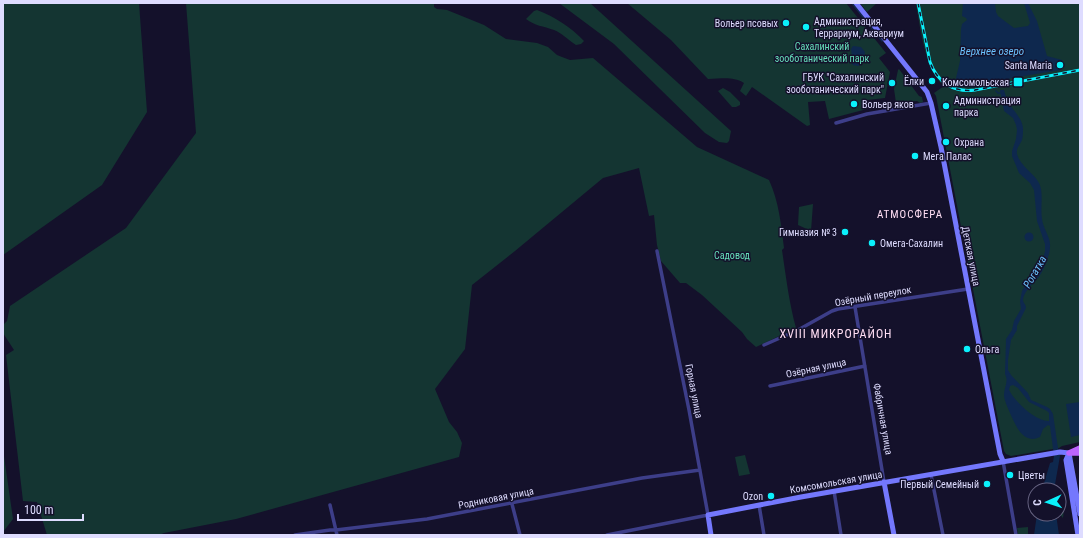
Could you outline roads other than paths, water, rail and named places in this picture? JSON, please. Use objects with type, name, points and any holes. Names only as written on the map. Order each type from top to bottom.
[{"type":"main road","points":[[1069,453],[1080,448]]},
{"type":"main road","name":"Комсомольская улица","points":[[1069,453],[1080,453]]},
{"type":"street","name":"Детская улица","points":[[856,3],[927,92],[931,103],[1000,454],[1003,461],[1016,535]]},
{"type":"street","points":[[836,123],[867,114],[931,103]]},
{"type":"street","name":"Горная улица","points":[[657,251],[700,470],[711,535]]},
{"type":"street","name":"Озёрный переулок","points":[[764,345],[798,330],[832,311],[968,289]]},
{"type":"street","name":"Фабричная улица","points":[[854,307],[894,535]]},
{"type":"street","name":"Озёрная улица","points":[[770,386],[864,366]]},
{"type":"street","name":"Комсомольская улица","points":[[607,535],[884,482],[1051,453],[1069,453]]},
{"type":"street","points":[[1069,453],[1080,514]]},
{"type":"street","points":[[1069,453],[1066,460],[1078,535]]},
{"type":"street","name":"Родниковая улица","points":[[295,535],[427,519],[642,478],[700,470]]},
{"type":"street","points":[[931,474],[943,535]]},
{"type":"street","points":[[834,491],[841,535]]},
{"type":"street","points":[[512,504],[520,535]]},
{"type":"street","points":[[330,505],[337,535]]},
{"type":"street","points":[[759,505],[764,535]]},
{"type":"water","name":"Верхнее озеро","points":[[963,3],[995,3],[998,16],[1014,28],[1028,26],[1030,23],[1024,3],[1028,3],[1037,21],[1047,56],[1062,60],[1063,65],[1061,70],[1011,78],[997,84],[973,87],[960,86],[961,82],[957,82],[956,78],[960,61],[961,29],[962,24],[967,20],[962,16]]},
{"type":"water","points":[[853,46],[861,47],[865,52],[863,63],[858,66],[851,63],[851,49]]},
{"type":"water","points":[[1000,90],[1004,90],[1007,100],[1022,124],[1022,139],[1017,154],[1021,162],[1039,183],[1042,196],[1042,219],[1050,243],[1050,250],[1042,272],[1023,297],[1026,308],[1011,340],[1008,370],[1028,393],[1031,400],[1047,407],[1053,414],[1060,456],[1055,482],[1044,482],[1050,463],[1053,462],[1054,456],[1050,426],[1048,425],[1043,429],[1040,437],[1034,439],[1025,436],[1021,433],[1015,423],[1004,397],[1007,380],[1005,374],[1006,339],[1012,330],[1014,321],[1021,309],[1020,301],[1022,291],[1036,272],[1043,259],[1045,251],[1045,244],[1037,221],[1034,190],[1030,183],[1019,173],[1012,156],[1017,130],[1013,118],[1004,111]],"holes":[[[1013,385],[1018,388],[1029,402],[1047,411],[1049,413],[1049,421],[1038,418],[1026,410],[1012,395],[1009,390],[1010,386]]]},
{"type":"water","points":[[1029,232],[1034,237],[1029,242],[1024,237]]},
{"type":"water","points":[[1080,402],[1080,435],[1071,437],[1066,404]]},
{"type":"water","points":[[1036,522],[1057,522],[1059,535],[1034,535]]},
{"type":"waterway","points":[[852,3],[873,30]]},
{"type":"waterway","points":[[878,36],[882,41]]},
{"type":"waterway","name":"Рогатка","points":[[996,91],[1001,93]]},
{"type":"railway","points":[[918,3],[930,62],[937,75],[947,85],[953,88],[960,90],[975,90],[1080,70]]},
{"type":"place","name":"Вольер псовых","points":[[786,23]]},
{"type":"place","name":"Администрация, Террариум, Аквариум","points":[[806,27]]},
{"type":"place","name":"Santa Maria","points":[[1060,65]]},
{"type":"place","name":"Ёлки","points":[[932,81]]},
{"type":"place","name":"Комсомольская","points":[[1018,82]]},
{"type":"place","name":"ГБУК \"Сахалинский зооботанический парк\"","points":[[892,83]]},
{"type":"place","name":"Вольер яков","points":[[854,104]]},
{"type":"place","name":"Администрация парка","points":[[946,106]]},
{"type":"place","name":"Охрана","points":[[946,142]]},
{"type":"place","name":"Мега Палас","points":[[915,156]]},
{"type":"place","name":"Гимназия № 3","points":[[845,232]]},
{"type":"place","name":"Омега-Сахалин","points":[[872,243]]},
{"type":"place","name":"Ольга","points":[[967,349]]},
{"type":"place","name":"Цветы","points":[[1010,475]]},
{"type":"place","name":"Первый Семейный","points":[[987,484]]},
{"type":"place","name":"Ozon","points":[[771,496]]},
{"type":"district","name":"АТМОСФЕРА","points":[[910,214]]},
{"type":"district","name":"XVIII МИКРОРАЙОН","points":[[836,334]]},
{"type":"park label","name":"Сахалинский зооботанический парк","points":[[822,52]]},
{"type":"park label","name":"Садовод","points":[[732,255]]}]
